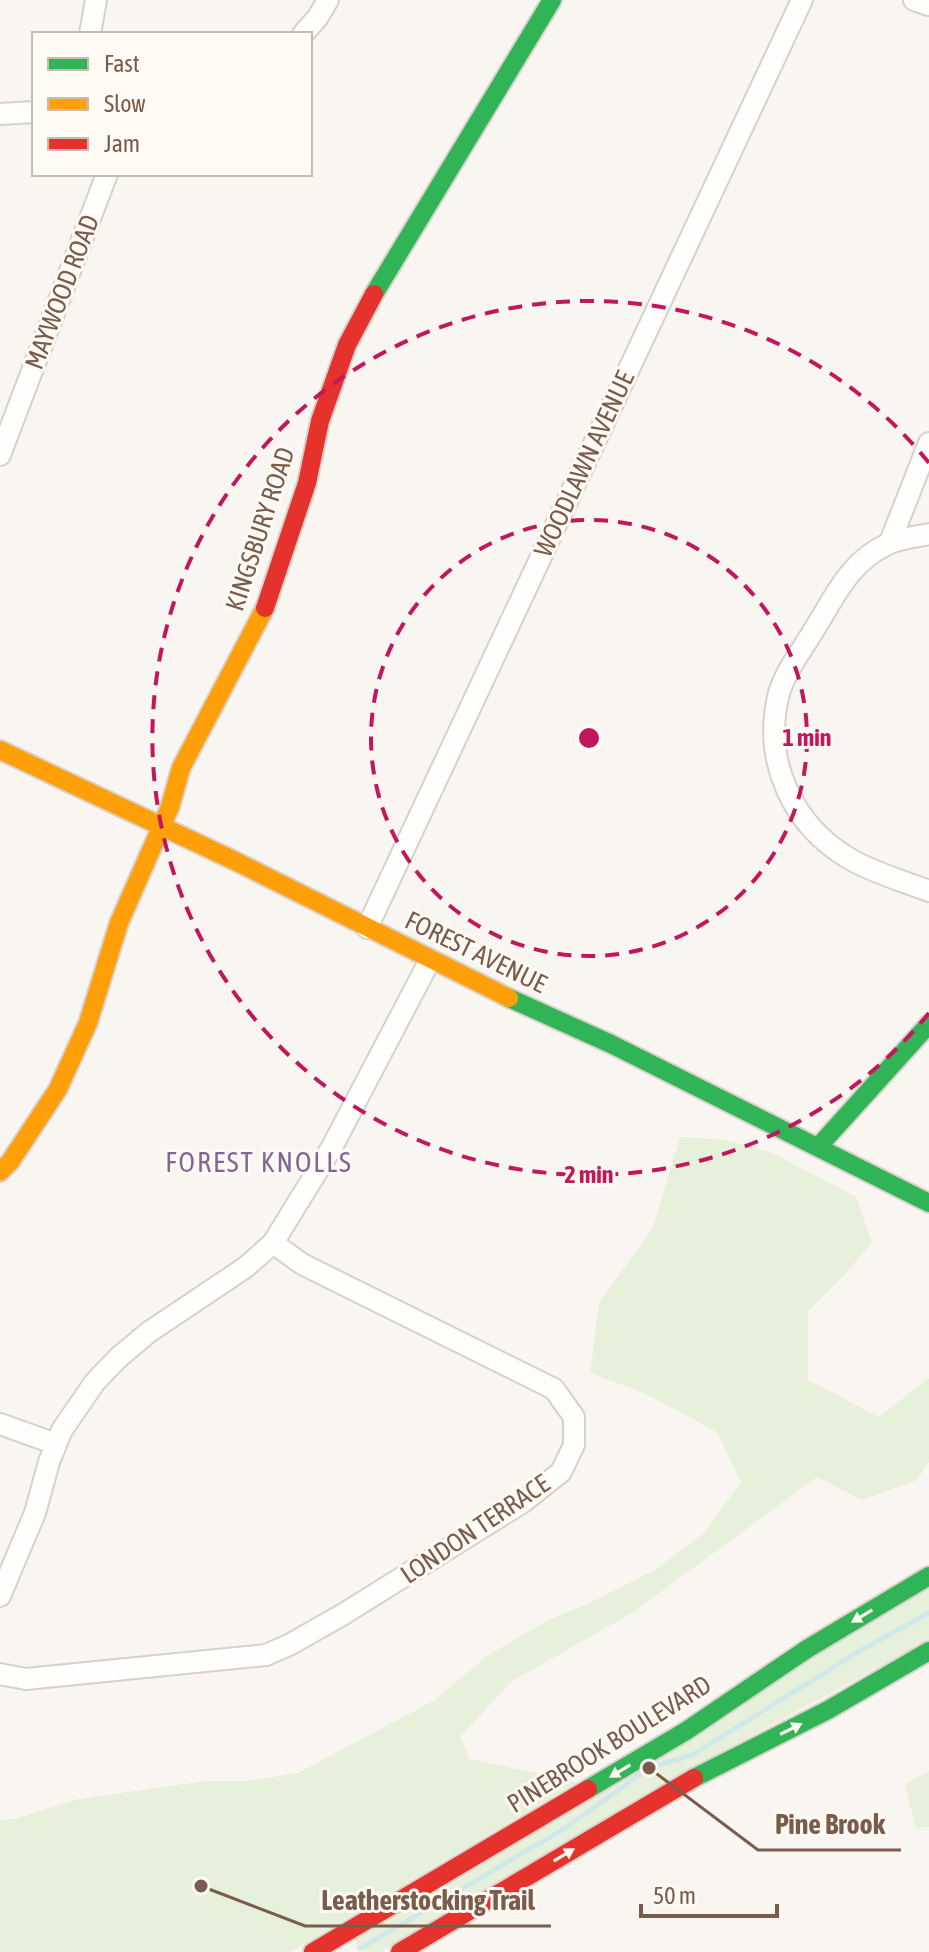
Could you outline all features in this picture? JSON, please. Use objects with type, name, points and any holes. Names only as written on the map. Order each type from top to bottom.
[{"type":"street","points":[[90,32],[96,0]]},
{"type":"street","points":[[305,32],[328,0]]},
{"type":"street","name":"KINGSBURY ROAD","points":[[0,1172],[10,1162],[58,1089],[88,1023],[119,923],[161,827],[181,768],[269,601],[307,483],[320,421],[347,345],[376,290],[552,0]]},
{"type":"street","name":"WOODLAWN AVENUE","points":[[367,928],[802,0]]},
{"type":"street","points":[[914,0],[929,5]]},
{"type":"street","points":[[0,114],[32,112]]},
{"type":"street","name":"MAYWOOD ROAD","points":[[0,455],[106,176]]},
{"type":"street","points":[[890,542],[929,443]]},
{"type":"street","points":[[929,534],[890,542],[861,559],[835,593],[793,662],[780,691],[775,715],[777,760],[797,812],[829,845],[853,861],[929,891]]},
{"type":"street","name":"FOREST AVENUE","points":[[0,750],[430,960],[611,1044],[929,1203]]},
{"type":"street","points":[[0,1596],[35,1513],[62,1430],[95,1382],[118,1358],[149,1332],[246,1267],[273,1243],[332,1147],[430,960]]},
{"type":"street","points":[[819,1146],[929,1024]]},
{"type":"street","name":"LONDON TERRACE","points":[[0,1674],[26,1679],[266,1655],[394,1583],[523,1502],[561,1472],[574,1445],[574,1417],[554,1389],[302,1264],[273,1243]]},
{"type":"street","points":[[0,1424],[56,1444]]},
{"type":"street","name":"PINEBROOK BOULEVARD","points":[[313,1952],[336,1946],[686,1731],[807,1649],[929,1576]]},
{"type":"street","points":[[400,1952],[689,1781],[828,1710],[929,1651]]},
{"type":"green space","points":[[680,1137],[721,1139],[773,1153],[856,1197],[872,1242],[808,1311],[808,1380],[879,1417],[929,1378],[929,1462],[917,1480],[862,1500],[817,1477],[632,1613],[511,1682],[460,1737],[470,1759],[577,1782],[290,1952],[0,1952],[0,1820],[15,1819],[78,1799],[205,1781],[248,1781],[298,1773],[435,1700],[487,1656],[547,1621],[658,1568],[704,1533],[741,1482],[717,1432],[644,1393],[590,1373],[599,1303],[653,1228]]},
{"type":"green space","points":[[929,1584],[929,1640],[684,1772],[381,1952],[357,1951],[356,1938]]},
{"type":"green space","points":[[929,1771],[929,1827],[916,1828],[905,1785]]},
{"type":"waterway","points":[[361,1948],[564,1829],[649,1768],[692,1755],[863,1649],[929,1613]]},
{"type":"traffic: fast","points":[[374,294],[552,0]]},
{"type":"traffic: fast","points":[[509,998],[611,1044],[929,1203]]},
{"type":"traffic: fast","points":[[819,1146],[929,1024]]},
{"type":"traffic: fast","points":[[588,1789],[686,1731],[807,1649],[929,1576]]},
{"type":"traffic: fast","points":[[694,1778],[828,1710],[929,1651]]},
{"type":"traffic: slow","points":[[0,1172],[10,1162],[58,1089],[88,1023],[119,923],[170,807],[181,768],[265,608]]},
{"type":"traffic: slow","points":[[0,750],[235,861],[509,998]]},
{"type":"traffic: jam","points":[[265,608],[307,483],[320,421],[347,345],[374,294]]},
{"type":"traffic: jam","points":[[400,1952],[694,1778]]},
{"type":"traffic: jam","points":[[313,1952],[588,1789]]},
{"type":"place","name":"Pine Brook","points":[[649,1768]]},
{"type":"place","name":"Leatherstocking Trail","points":[[201,1886]]},
{"type":"district","name":"FOREST KNOLLS","points":[[259,1162]]}]
